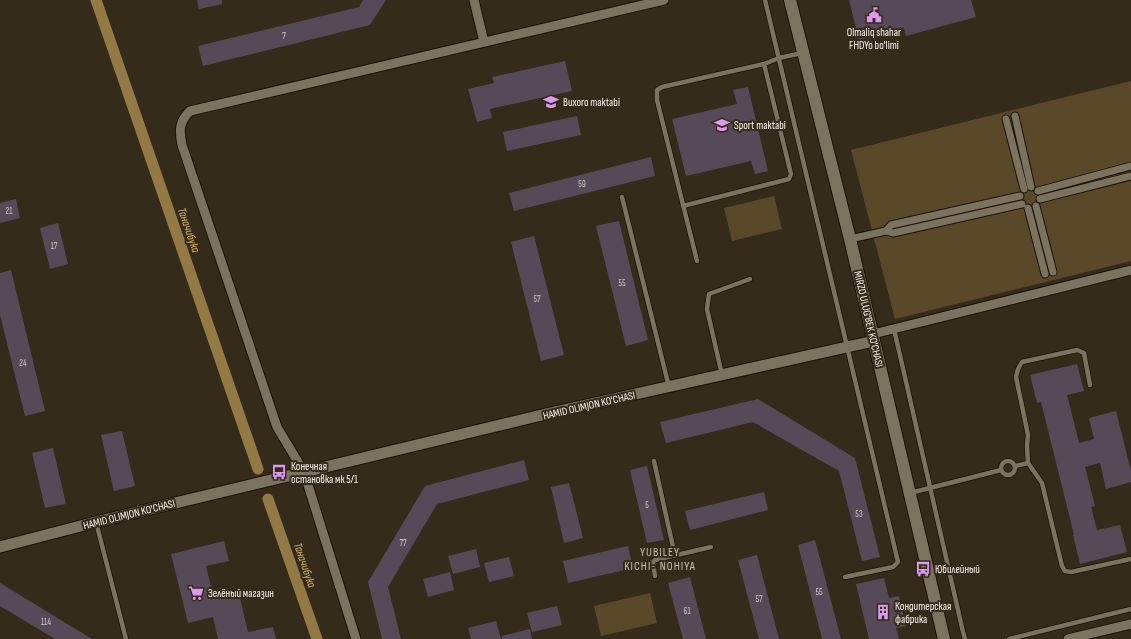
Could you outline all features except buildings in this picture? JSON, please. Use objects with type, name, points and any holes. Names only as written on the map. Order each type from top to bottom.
[{"type":"main road","name":"MIRZO ULUG'BEK KO'CHASI","points":[[790,0],[850,239],[944,639]]},
{"type":"street","points":[[474,0],[484,42]]},
{"type":"street","points":[[356,639],[304,472],[277,427],[182,145],[180,126],[190,111],[664,0]]},
{"type":"street","points":[[1015,116],[1031,187],[1035,188],[1039,195],[1036,206],[1053,272]]},
{"type":"street","points":[[1006,119],[1022,192],[1020,200],[1025,206],[1045,274]]},
{"type":"street","points":[[1039,195],[1131,166]]},
{"type":"street","points":[[1039,195],[1131,176]]},
{"type":"street","points":[[886,231],[891,225],[1022,192],[1031,187]]},
{"type":"street","points":[[850,239],[886,231],[893,233],[1025,206],[1036,206]]},
{"type":"street","points":[[873,337],[894,328],[1131,270]]},
{"type":"street","name":"HAMID OLIMJON KO'CHASI","points":[[0,547],[96,522],[546,414],[848,347],[873,337]]},
{"type":"street","points":[[1068,639],[1131,624]]},
{"type":"lane","points":[[765,0],[898,562],[893,566],[845,577]]},
{"type":"lane","points":[[697,261],[657,100],[657,90],[662,87],[764,64],[779,58],[803,52]]},
{"type":"lane","points":[[683,206],[790,180],[791,174],[764,64]]},
{"type":"lane","points":[[622,197],[669,387]]},
{"type":"lane","points":[[722,375],[707,309],[709,294],[750,279]]},
{"type":"lane","points":[[894,328],[963,632],[966,639]]},
{"type":"lane","points":[[1090,385],[1084,353],[1077,350],[1022,362],[1016,377],[1028,435],[1028,463],[1042,483],[1062,566],[1065,571],[1071,572],[1131,559]]},
{"type":"lane","points":[[654,461],[675,556]]},
{"type":"lane","points":[[1001,470],[1003,463],[1006,461],[1010,461],[1015,466]]},
{"type":"lane","points":[[1015,466],[1028,463]]},
{"type":"lane","points":[[1001,470],[1003,474],[1010,475],[1015,470],[1015,466]]},
{"type":"lane","points":[[910,493],[1001,470]]},
{"type":"lane","points":[[96,522],[126,639]]},
{"type":"lane","points":[[655,576],[653,562],[655,560],[711,547]]},
{"type":"lane","points":[[1009,639],[1131,608]]},
{"type":"shaded area","points":[[1131,81],[1131,261],[895,319],[851,150]]},
{"type":"shaded area","points":[[774,196],[782,229],[732,241],[724,208]]},
{"type":"shaded area","points":[[650,593],[657,623],[601,636],[594,606]]},
{"type":"waterway","name":"Таначибука","points":[[96,0],[258,469]]},
{"type":"waterway","name":"Таначибука","points":[[268,499],[317,639]]},
{"type":"place","name":"Olmaliq shahar FHDYo bo'limi","points":[[874,15]]},
{"type":"place","name":"Buxoro maktabi","points":[[551,102]]},
{"type":"place","name":"Sport maktabi","points":[[722,125]]},
{"type":"place","name":"Конечная остановка мк 5/1","points":[[279,472]]},
{"type":"place","name":"Юбилейный","points":[[923,569]]},
{"type":"place","name":"Зелёный магазин","points":[[196,593]]},
{"type":"place","name":"Кондитерская фабрика","points":[[883,612]]},
{"type":"district","name":"YUBILEY KICHI- NOHIYA","points":[[660,559]]}]
